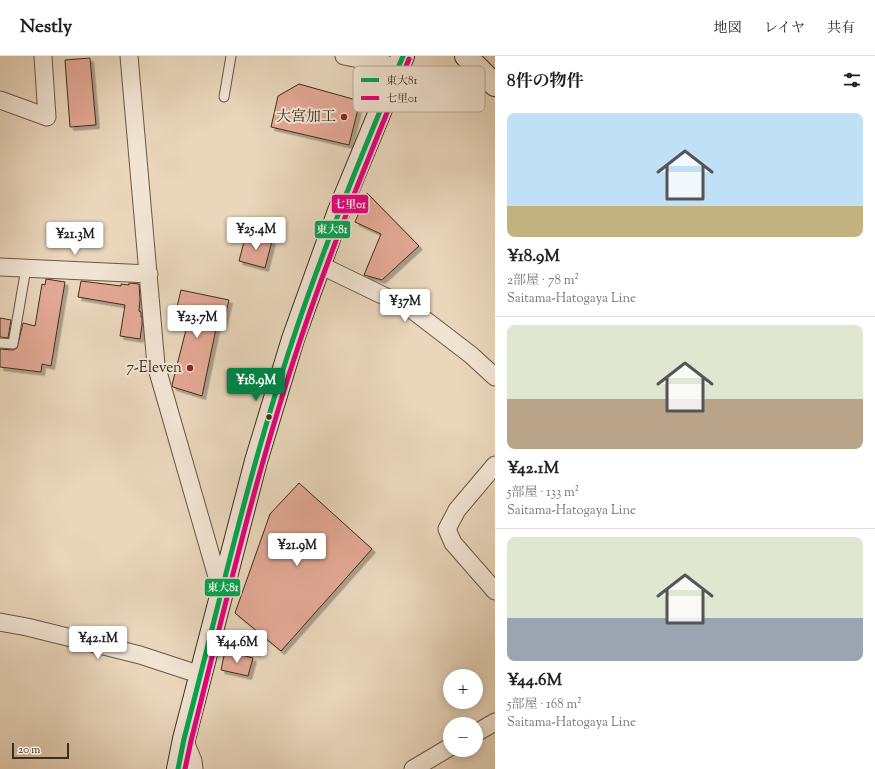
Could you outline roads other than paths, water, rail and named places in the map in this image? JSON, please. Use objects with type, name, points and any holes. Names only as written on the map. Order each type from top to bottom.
[{"type":"main road","points":[[466,56],[476,66]]},
{"type":"main road","points":[[485,75],[495,85]]},
{"type":"main road","points":[[178,769],[184,739],[256,461],[294,339],[320,265],[339,212],[380,112]]},
{"type":"street","points":[[0,100],[46,117],[43,56]]},
{"type":"street","points":[[129,56],[156,364],[222,596]]},
{"type":"street","points":[[344,56],[401,61]]},
{"type":"street","points":[[320,265],[411,309],[471,355],[495,376]]},
{"type":"street","points":[[0,266],[148,274]]},
{"type":"street","points":[[495,465],[457,510],[447,529],[453,543],[495,591]]},
{"type":"street","points":[[0,622],[140,655],[201,675]]},
{"type":"street","points":[[483,729],[495,722]]},
{"type":"street","points":[[184,739],[193,761],[194,769]]},
{"type":"street","points":[[416,768],[443,752]]},
{"type":"lane","points":[[224,97],[231,56]]},
{"type":"lane","points":[[0,343],[13,344],[26,268]]},
{"type":"place","name":"大宮加工","points":[[344,117]]},
{"type":"place","name":"7-Eleven","points":[[190,368]]}]
